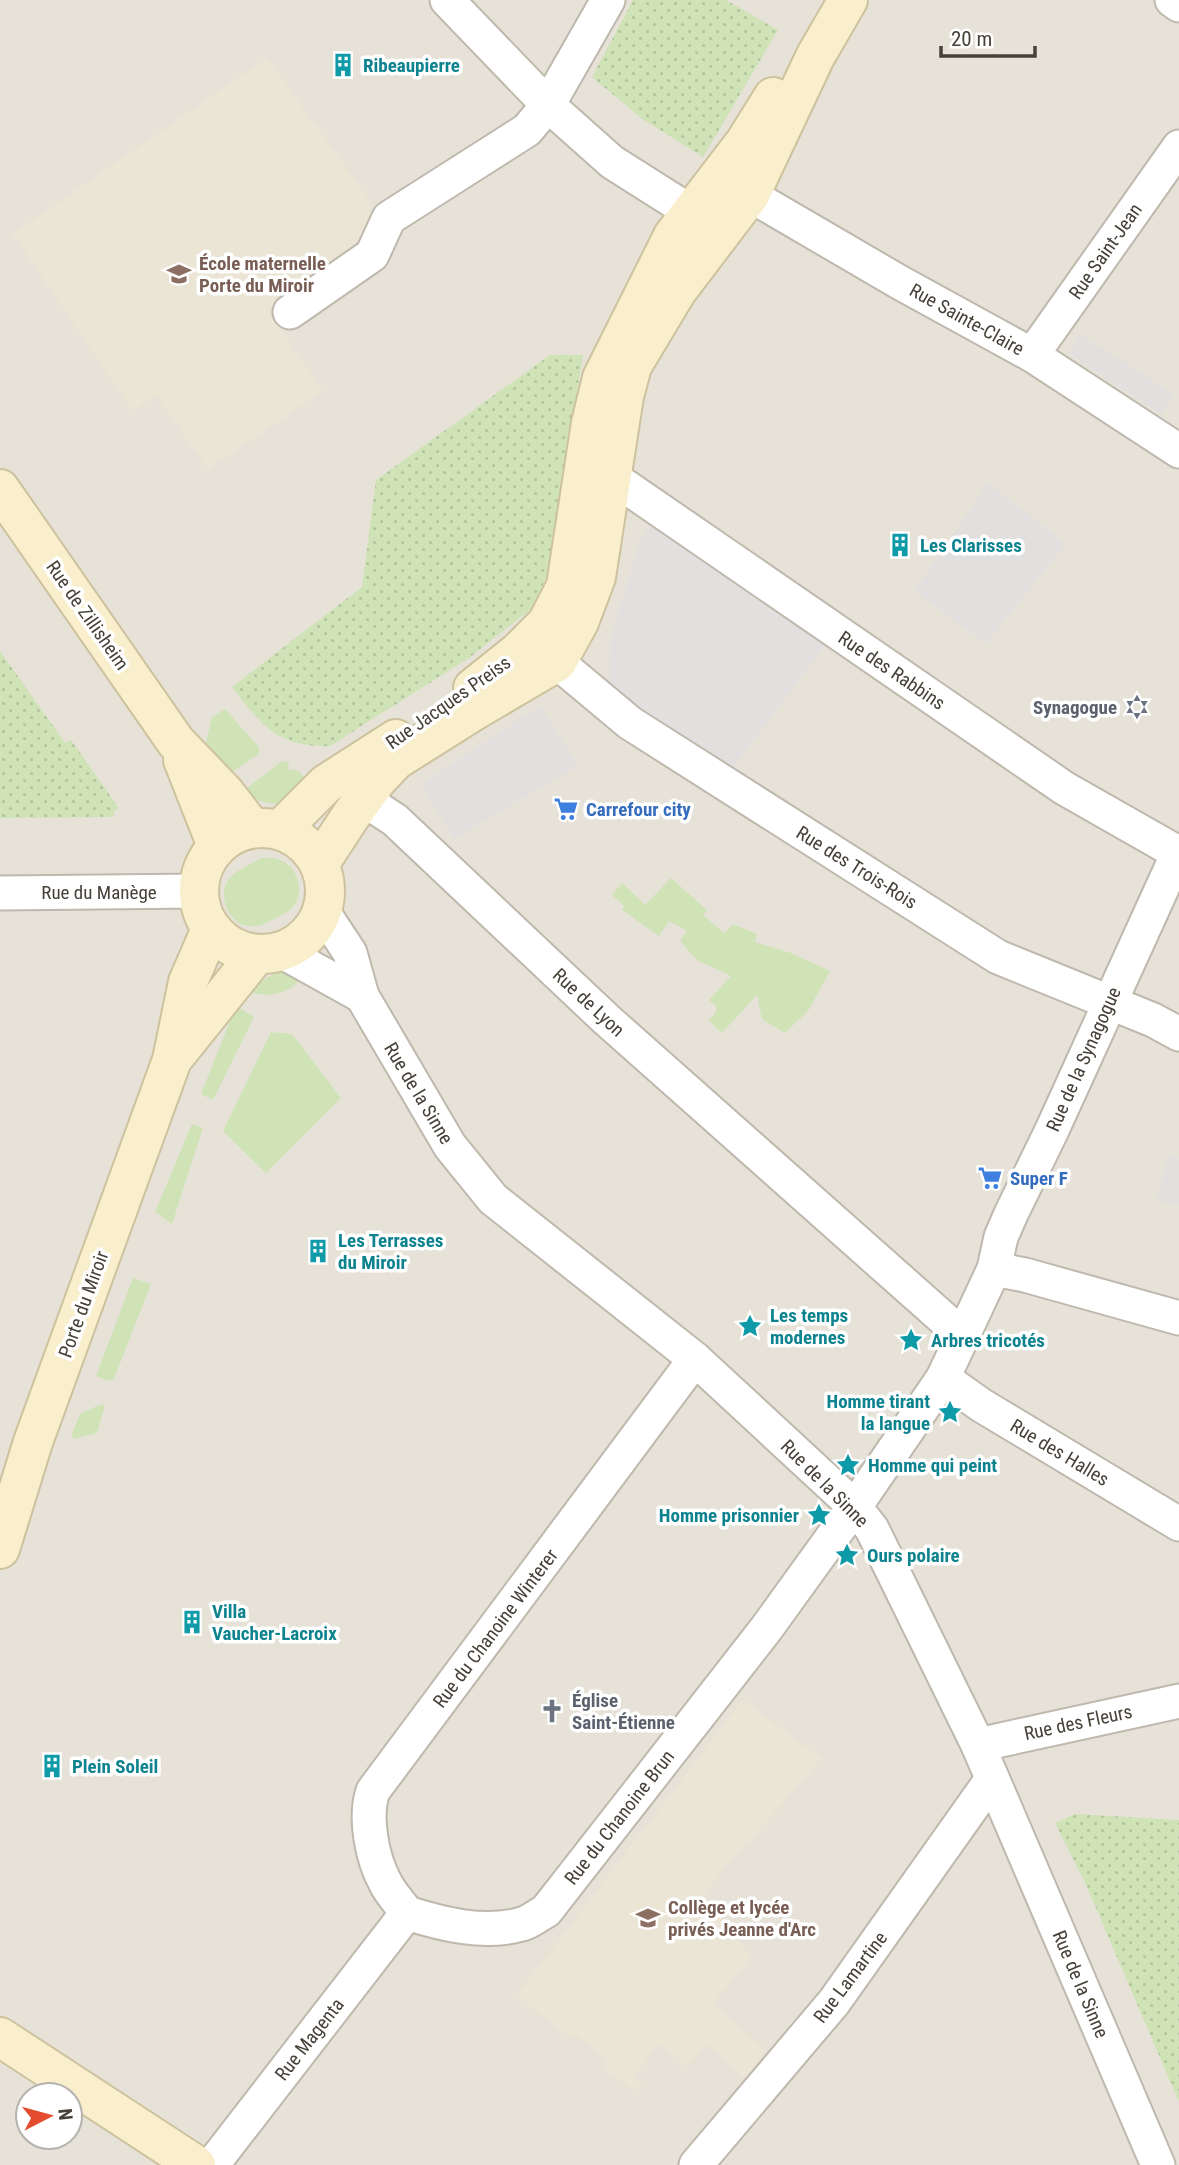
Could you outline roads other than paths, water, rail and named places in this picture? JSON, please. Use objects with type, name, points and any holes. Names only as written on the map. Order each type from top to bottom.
[{"type":"main road","name":"Rue Jacques Preiss","points":[[266,829],[327,784],[480,684],[547,623],[566,586],[591,423],[601,379],[673,236],[706,222],[750,194],[815,57],[848,0]]},
{"type":"main road","name":"Rue Jacques Preiss","points":[[320,863],[377,780],[396,761],[556,662],[579,622],[596,577],[624,396],[632,366],[677,292],[706,222],[745,142],[778,90],[815,57]]},
{"type":"main road","name":"Rue Jacques Preiss","points":[[745,142],[735,171],[739,184],[750,194]]},
{"type":"main road","points":[[601,379],[604,416],[598,473],[611,480]]},
{"type":"main road","name":"Rue de Zillisheim","points":[[0,489],[176,742],[225,793],[266,829]]},
{"type":"main road","name":"Rue de Zillisheim","points":[[176,742],[217,846]]},
{"type":"main road","points":[[270,954],[239,951],[224,942],[211,929],[203,915],[199,891],[206,862],[217,846],[233,834],[266,829],[304,842],[320,863],[326,887],[323,912]]},
{"type":"main road","name":"Porte du Miroir","points":[[172,1060],[270,954],[301,943],[314,929],[323,912]]},
{"type":"main road","name":"Porte du Miroir","points":[[0,1549],[33,1442],[172,1060],[188,982],[211,929]]},
{"type":"main road","points":[[0,2037],[196,2165]]},
{"type":"street","points":[[447,0],[548,105],[612,162],[706,222]]},
{"type":"street","points":[[290,312],[372,255],[389,218],[527,130],[548,105],[608,0]]},
{"type":"street","points":[[1172,0],[1179,5]]},
{"type":"street","name":"Rue Saint-Jean","points":[[1032,355],[1179,147]]},
{"type":"street","name":"Rue Sainte-Claire","points":[[750,194],[899,282],[1032,355],[1177,446]]},
{"type":"street","name":"Rue des Rabbins","points":[[611,480],[625,486],[1064,788],[1178,852]]},
{"type":"street","name":"Rue des Trois-Rois","points":[[556,662],[630,723],[998,957],[1153,1020],[1179,1034]]},
{"type":"street","name":"Rue de Lyon","points":[[363,799],[395,820],[607,1020],[962,1335]]},
{"type":"street","name":"Rue de la Synagogue","points":[[943,1378],[995,1269],[1001,1237],[1011,1214],[1178,852]]},
{"type":"street","name":"Rue du Manège","points":[[0,893],[199,891]]},
{"type":"street","name":"Rue de la Sinne","points":[[323,912],[350,953],[362,996],[450,1146],[492,1199],[695,1359],[855,1507],[872,1529],[978,1745],[1158,2165]]},
{"type":"street","points":[[270,954],[362,996]]},
{"type":"street","points":[[995,1269],[1026,1275],[1179,1318]]},
{"type":"street","name":"Rue du Chanoine Winterer","points":[[407,1913],[384,1881],[371,1838],[368,1804],[373,1791],[695,1359]]},
{"type":"street","name":"Rue du Chanoine Brun","points":[[407,1913],[443,1925],[499,1928],[524,1924],[546,1911],[766,1629],[855,1507],[943,1378]]},
{"type":"street","name":"Rue des Halles","points":[[943,1378],[981,1405],[1179,1524]]},
{"type":"street","name":"Rue des Fleurs","points":[[978,1745],[1179,1702]]},
{"type":"street","name":"Rue Lamartine","points":[[696,2165],[834,2002],[992,1779]]},
{"type":"street","name":"Rue Magenta","points":[[212,2165],[407,1913]]},
{"type":"place","name":"Ribeaupierre","points":[[343,65]]},
{"type":"place","name":"École maternelle Porte du Miroir","points":[[179,274]]},
{"type":"place","name":"Les Clarisses","points":[[900,545]]},
{"type":"place","name":"Synagogue","points":[[1137,707]]},
{"type":"place","name":"Carrefour city","points":[[566,809]]},
{"type":"place","name":"Super F","points":[[990,1178]]},
{"type":"place","name":"Les Terrasses du Miroir","points":[[318,1251]]},
{"type":"place","name":"Les temps modernes","points":[[750,1326]]},
{"type":"place","name":"Arbres tricotés","points":[[911,1340]]},
{"type":"place","name":"Homme tirant la langue","points":[[950,1412]]},
{"type":"place","name":"Homme qui peint","points":[[848,1465]]},
{"type":"place","name":"Homme prisonnier","points":[[819,1515]]},
{"type":"place","name":"Ours polaire","points":[[847,1555]]},
{"type":"place","name":"Villa Vaucher-Lacroix","points":[[192,1622]]},
{"type":"place","name":"Église Saint-Étienne","points":[[552,1711]]},
{"type":"place","name":"Plein Soleil","points":[[52,1766]]},
{"type":"place","name":"Collège et lycée privés Jeanne d'Arc","points":[[648,1918]]}]
